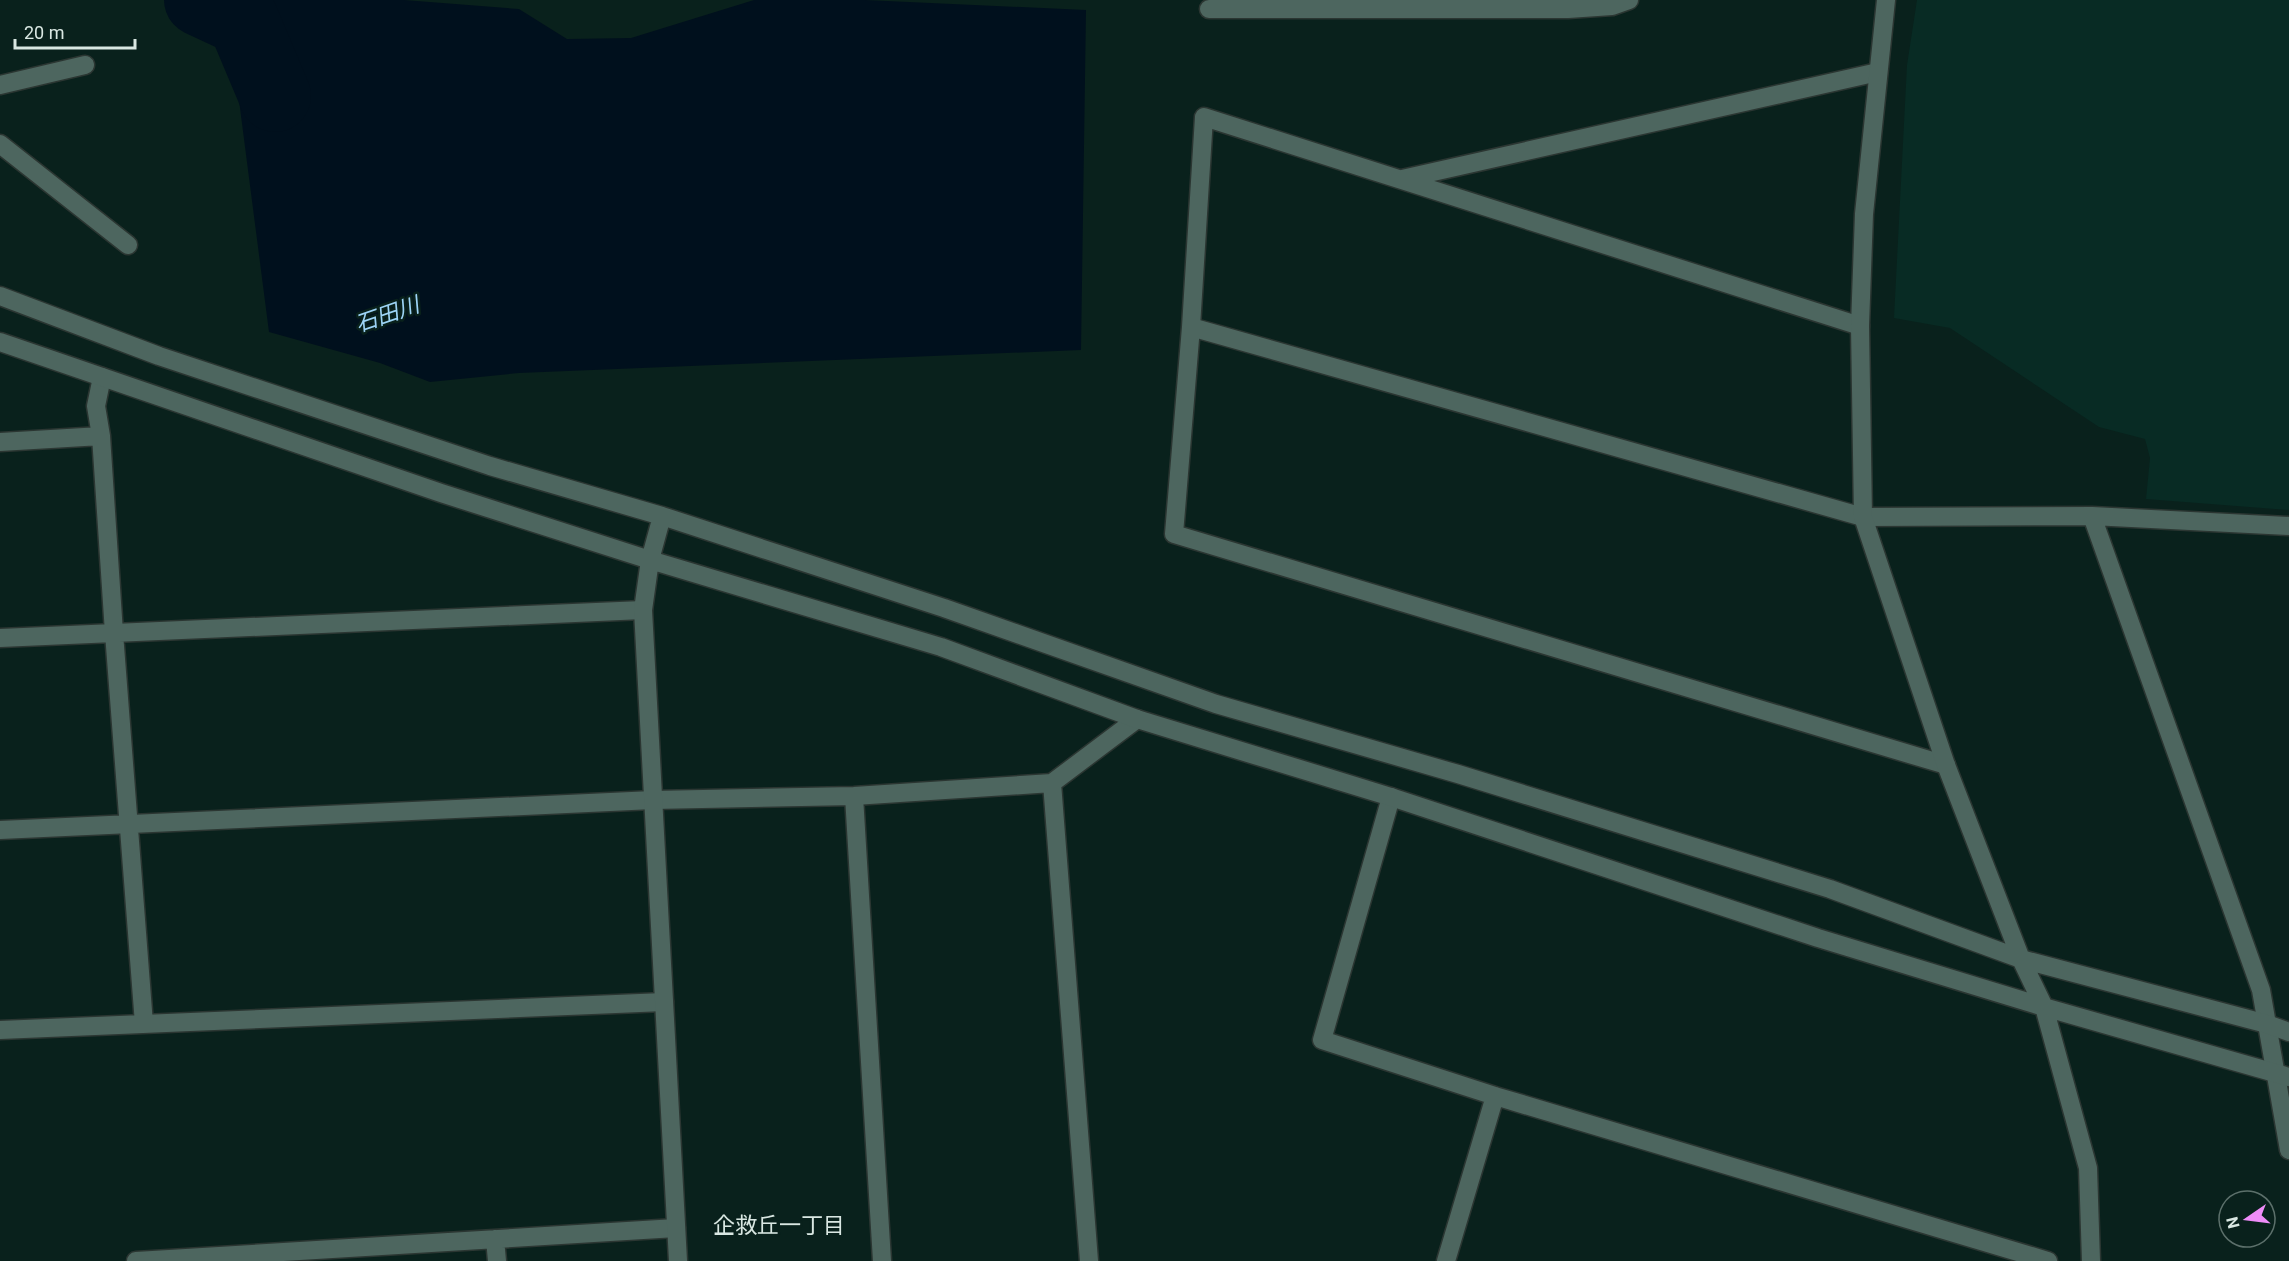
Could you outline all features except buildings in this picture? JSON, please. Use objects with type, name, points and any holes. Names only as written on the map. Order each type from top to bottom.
[{"type":"street","points":[[1209,9],[1563,4],[1612,6],[1629,0]]},
{"type":"street","points":[[1886,0],[1864,214],[1860,326],[1863,518],[1946,765],[2021,959],[2044,1007],[2088,1168],[2091,1261]]},
{"type":"street","points":[[0,85],[85,66]]},
{"type":"street","points":[[1400,180],[1878,72]]},
{"type":"street","points":[[1860,326],[1204,117],[1191,327],[1174,534],[1946,765]]},
{"type":"street","points":[[0,144],[128,245]]},
{"type":"street","points":[[0,296],[193,367],[490,466],[662,516],[945,608],[1216,704],[1458,774],[1830,889],[2021,959],[2267,1024],[2289,1032]]},
{"type":"street","points":[[1191,327],[1863,518],[2092,516],[2289,526]]},
{"type":"street","points":[[0,342],[430,489],[650,560],[941,648],[1137,718],[1391,798],[1818,938],[2044,1007],[2282,1075]]},
{"type":"street","points":[[102,377],[96,406],[101,436],[144,1024]]},
{"type":"street","points":[[0,442],[101,436]]},
{"type":"street","points":[[662,516],[650,560],[643,610],[678,1261]]},
{"type":"street","points":[[2092,516],[2261,990],[2267,1024],[2282,1075],[2289,1150]]},
{"type":"street","points":[[0,638],[643,610]]},
{"type":"street","points":[[0,830],[653,800],[855,796],[1052,783],[1137,718]]},
{"type":"street","points":[[1052,783],[1089,1261]]},
{"type":"street","points":[[855,796],[882,1261]]},
{"type":"street","points":[[1391,798],[1322,1040],[1496,1096],[2048,1261]]},
{"type":"street","points":[[0,1030],[664,1002]]},
{"type":"street","points":[[1446,1261],[1496,1096]]},
{"type":"street","points":[[136,1261],[322,1255],[495,1239],[676,1228]]},
{"type":"street","points":[[495,1239],[497,1261]]},
{"type":"shaded area","points":[[1917,0],[2289,0],[2289,510],[2146,499],[2150,458],[2145,439],[2099,427],[1950,328],[1894,318],[1907,65]]},
{"type":"water","points":[[226,0],[404,0],[519,9],[567,39],[631,38],[754,0],[865,0],[1086,10],[1081,350],[519,373],[430,382],[380,363],[269,332]]},
{"type":"waterway","name":"石田川","points":[[200,0],[243,20],[275,96]]},
{"type":"district","name":"企救丘一丁目","points":[[779,1225]]}]
